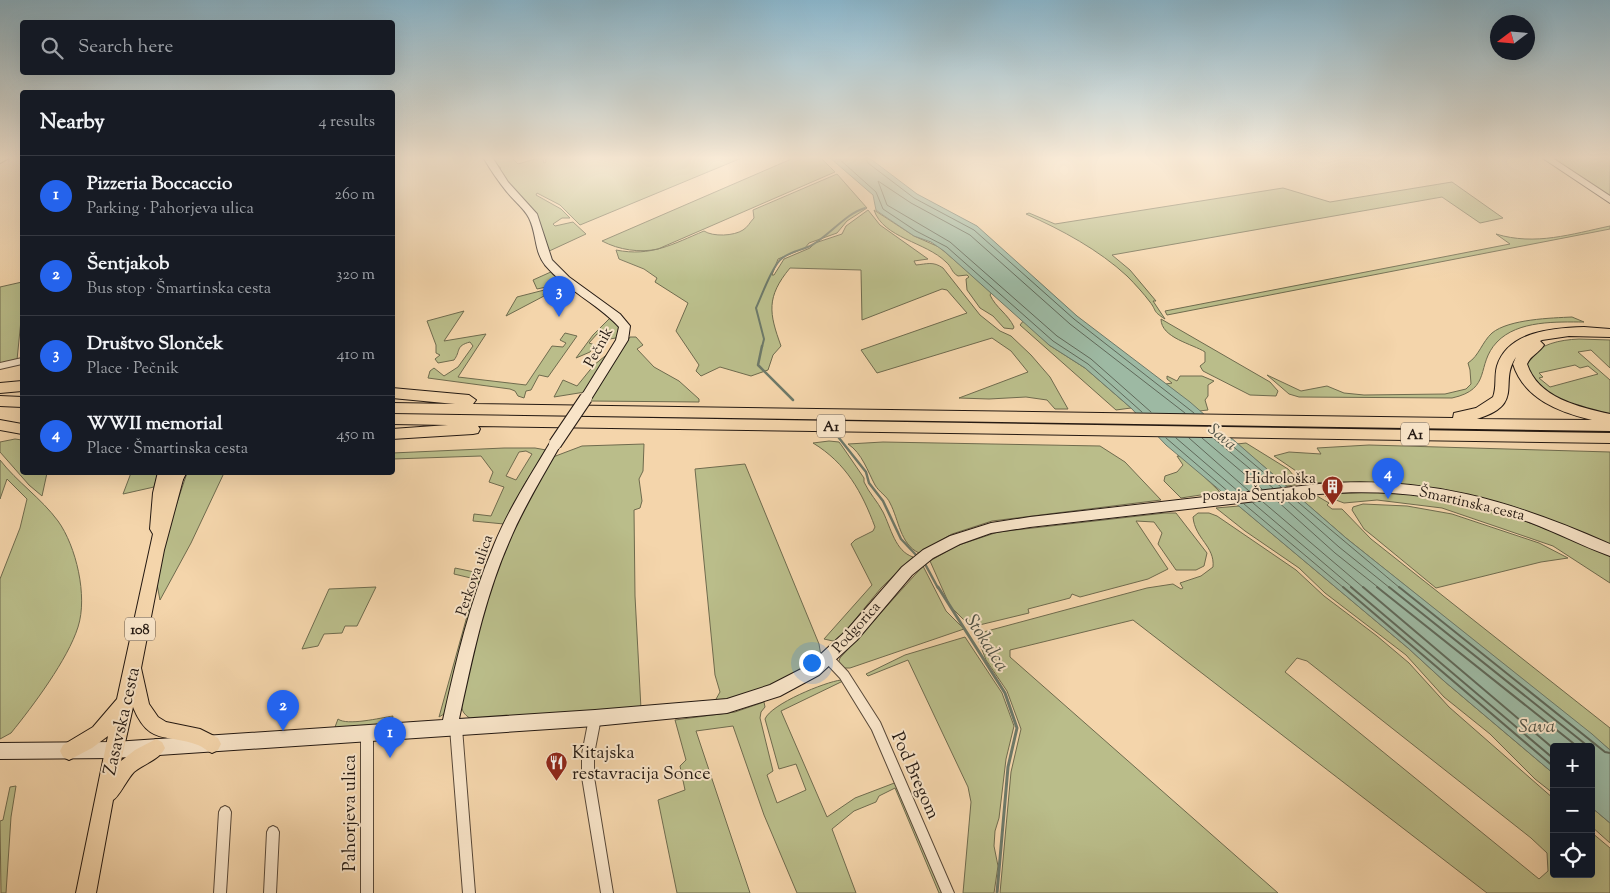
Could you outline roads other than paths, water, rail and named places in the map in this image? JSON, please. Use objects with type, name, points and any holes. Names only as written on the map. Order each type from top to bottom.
[{"type":"highway","points":[[1341,422],[1361,417],[1453,418],[1475,414],[1491,408],[1500,398],[1504,366],[1508,358],[1521,346],[1537,338],[1559,333],[1610,334]]},
{"type":"highway","points":[[1610,338],[1573,337],[1545,342],[1525,353],[1520,364],[1528,382],[1549,399],[1582,414],[1610,419]]},
{"type":"highway","points":[[0,388],[20,386]]},
{"type":"highway","points":[[395,393],[540,404],[562,410]]},
{"type":"highway","points":[[0,401],[20,402]]},
{"type":"highway","name":"A1","points":[[395,408],[562,410],[1068,424],[1242,432],[1610,438]]},
{"type":"highway","points":[[0,411],[20,412]]},
{"type":"highway","name":"A1","points":[[395,419],[589,422],[1068,424],[1229,420],[1610,426]]},
{"type":"highway","points":[[395,434],[506,428],[573,427],[589,422]]},
{"type":"highway","points":[[0,425],[20,429]]},
{"type":"highway","points":[[1588,437],[1610,442]]},
{"type":"main road","name":"Pečnik","points":[[517,199],[533,216],[538,227],[542,252],[548,262],[572,284],[607,308],[625,326],[622,340],[586,398]]},
{"type":"main road","name":"Perkova ulica","points":[[453,728],[468,647],[491,570],[522,501],[586,398]]},
{"type":"main road","name":"Zasavska cesta","points":[[86,893],[156,550],[175,475]]},
{"type":"main road","name":"Šmartinska cesta","points":[[1155,508],[1327,488],[1396,488],[1437,493],[1542,520],[1610,550]]},
{"type":"main road","name":"Podgorica","points":[[453,728],[696,710],[745,701],[798,680],[828,658],[914,565],[928,554],[955,540],[991,528],[1155,508]]},
{"type":"main road","points":[[133,668],[141,707],[149,720],[166,731],[198,736],[212,744]]},
{"type":"main road","points":[[69,751],[89,742],[102,732],[126,696]]},
{"type":"main road","points":[[0,751],[156,748],[453,728]]},
{"type":"main road","points":[[100,819],[114,781],[120,772],[143,754],[156,748]]},
{"type":"street","points":[[0,366],[20,361]]},
{"type":"street","points":[[828,658],[844,675]]},
{"type":"street","name":"Pod Bregom","points":[[844,675],[876,726],[948,893]]},
{"type":"street","points":[[595,718],[588,754],[588,778],[608,893]]},
{"type":"street","points":[[453,728],[469,893]]},
{"type":"street","name":"Pahorjeva ulica","points":[[367,733],[367,893]]},
{"type":"street","points":[[220,893],[225,812]]},
{"type":"street","points":[[270,893],[273,832]]},
{"type":"water","name":"Sava","points":[[874,199],[926,199],[977,226],[1077,316],[1190,402],[1346,538],[1592,734],[1610,750],[1610,823],[1595,810],[1595,743],[1550,743],[1550,771],[1408,648],[1166,445],[1131,408],[1085,368],[1049,345],[944,251],[931,242],[914,236],[876,210]]},
{"type":"waterway","name":"Stokalca","points":[[762,347],[764,339],[756,308],[777,264],[787,255],[812,245],[851,215],[865,208]]},
{"type":"waterway","name":"Stokalca","points":[[762,346],[758,365],[793,400]]},
{"type":"waterway","name":"Stokalca","points":[[839,438],[866,472],[869,483],[883,501],[901,539],[918,557]]},
{"type":"waterway","name":"Stokalca","points":[[924,562],[938,588]]},
{"type":"waterway","name":"Stokalca","points":[[938,587],[1005,693],[1017,728],[1008,767],[997,893]]},
{"type":"place","name":"Društvo Slonček","points":[[559,317]]},
{"type":"place","name":"WWII memorial","points":[[1388,499]]},
{"type":"place","name":"Hidrološka postaja Šentjakob","points":[[1332,506]]},
{"type":"place","name":"Šentjakob","points":[[283,731]]},
{"type":"place","name":"Pizzeria Boccaccio","points":[[390,758]]},
{"type":"place","name":"Kitajska restavracija Sonce","points":[[556,781]]}]
